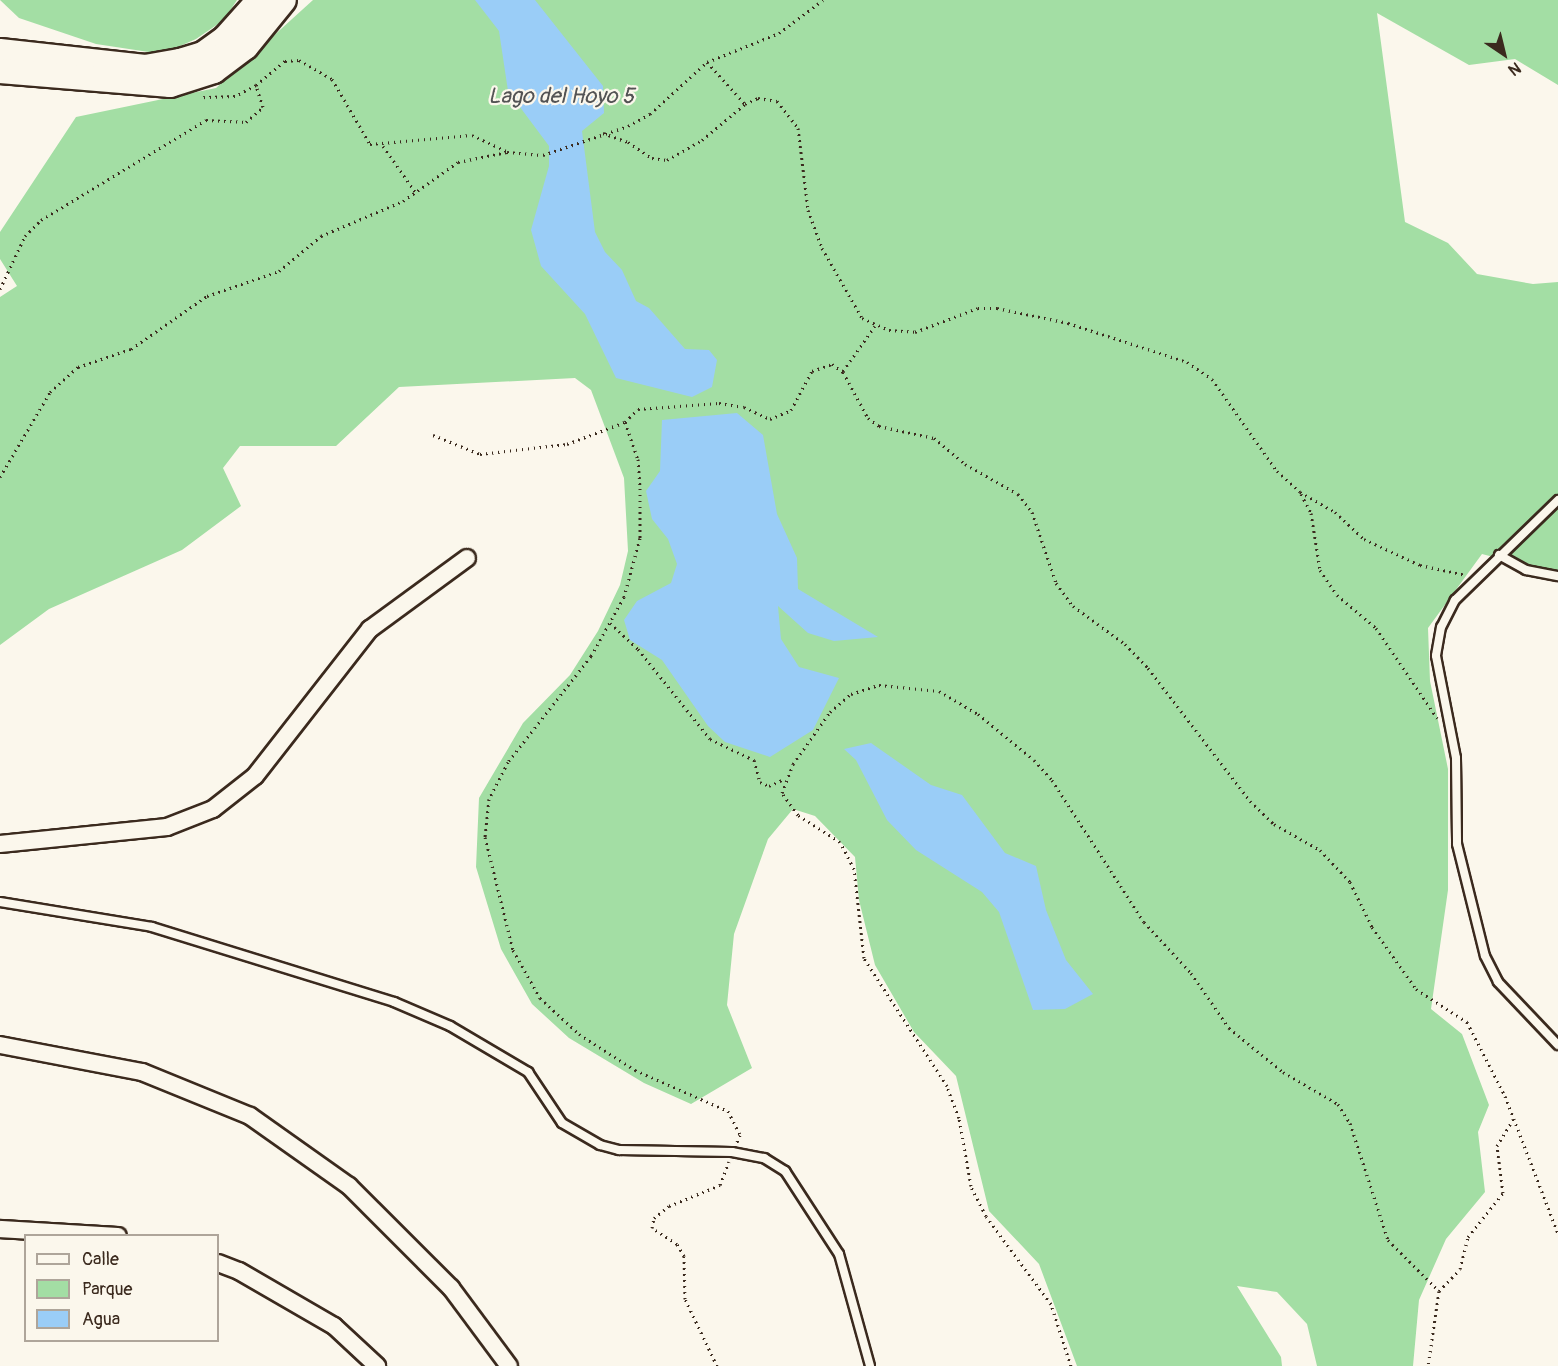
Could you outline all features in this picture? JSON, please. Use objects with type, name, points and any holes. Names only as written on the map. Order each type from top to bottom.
[{"type":"street","points":[[0,51],[145,67],[180,61],[203,54],[225,38],[259,0]]},
{"type":"street","points":[[0,71],[170,85],[214,71],[246,46],[284,0]]},
{"type":"street","points":[[0,844],[168,826],[213,809],[255,776],[370,629],[467,558]]},
{"type":"street","points":[[0,1046],[142,1072],[250,1116],[350,1186],[451,1288],[509,1366]]},
{"type":"street","points":[[0,1229],[84,1234]]},
{"type":"street","points":[[219,1263],[240,1270],[334,1326],[377,1366]]},
{"type":"lane","points":[[1558,500],[1455,600],[1441,627],[1436,657],[1456,758],[1457,844],[1485,956],[1498,982],[1558,1045]]},
{"type":"lane","points":[[1499,555],[1526,570],[1558,576]]},
{"type":"lane","points":[[0,902],[152,927],[394,1002],[450,1026],[528,1072],[562,1123],[600,1145],[619,1150],[732,1152],[764,1158],[784,1171],[839,1254],[870,1366]]},
{"type":"path","points":[[0,477],[50,392],[78,367],[131,349],[200,300],[279,271],[332,229],[416,193],[458,162],[507,152],[543,155],[650,114],[688,75],[707,62],[779,33],[823,0]]},
{"type":"path","points":[[197,97],[235,96],[256,85],[285,61],[311,64],[332,79],[360,133],[370,144],[383,146],[472,135],[507,152]]},
{"type":"path","points":[[707,62],[745,104]]},
{"type":"path","points":[[0,289],[25,236],[40,220],[206,120],[246,122],[257,117],[263,107],[256,85]]},
{"type":"path","points":[[603,133],[628,142],[652,158],[667,160],[702,141],[745,104],[758,98],[777,101],[789,112],[798,128],[808,210],[822,248],[844,294],[862,318],[875,326],[915,332],[978,308],[997,308],[1078,326],[1117,343],[1187,362],[1212,379],[1277,471],[1300,492],[1335,512],[1364,539],[1446,573],[1479,576]]},
{"type":"path","points":[[383,146],[416,193]]},
{"type":"path","points":[[843,372],[875,326]]},
{"type":"path","points":[[433,435],[480,454],[567,444],[625,422],[638,409],[705,405],[744,407],[770,419],[783,417],[791,410],[812,371],[832,364],[843,372],[868,418],[879,426],[934,438],[965,464],[1018,494],[1032,512],[1056,583],[1073,606],[1125,644],[1148,668],[1250,801],[1274,824],[1320,850],[1350,882],[1372,927],[1416,989],[1467,1022],[1513,1119],[1558,1233]]},
{"type":"path","points":[[625,422],[638,459],[640,538],[624,597],[591,657],[508,762],[489,799],[485,837],[496,889],[513,950],[540,998],[579,1034],[635,1070],[728,1111],[740,1135],[720,1185],[669,1206],[654,1218],[652,1228],[677,1244],[684,1256],[685,1299],[717,1366]]},
{"type":"path","points":[[1300,492],[1311,513],[1320,570],[1337,595],[1376,628],[1451,736]]},
{"type":"path","points":[[610,623],[638,649],[710,739],[754,760],[760,782],[769,786],[784,779]]},
{"type":"path","points":[[1071,1366],[1051,1304],[986,1216],[971,1186],[957,1110],[947,1086],[864,958],[854,870],[840,842],[787,805],[782,793],[784,779],[830,712],[852,694],[879,685],[939,691],[978,714],[1034,760],[1144,922],[1191,973],[1229,1028],[1268,1061],[1338,1104],[1350,1123],[1388,1240],[1439,1291]]},
{"type":"path","points":[[1428,1366],[1439,1291],[1460,1269],[1468,1237],[1503,1193],[1497,1146],[1513,1119]]},
{"type":"green space","points":[[0,0],[237,0],[224,20],[196,39],[162,54],[96,44],[19,18]]},
{"type":"green space","points":[[313,0],[1558,0],[1558,85],[1515,59],[1469,65],[1377,13],[1405,222],[1448,243],[1477,274],[1533,284],[1558,282],[1558,574],[1482,554],[1428,628],[1430,681],[1448,769],[1448,890],[1431,1009],[1462,1034],[1489,1105],[1478,1132],[1485,1192],[1446,1239],[1419,1300],[1413,1366],[1317,1366],[1307,1324],[1277,1292],[1237,1286],[1281,1357],[1282,1366],[1077,1366],[1039,1264],[989,1211],[956,1076],[914,1032],[875,965],[859,900],[855,857],[815,816],[793,809],[768,839],[734,934],[727,1005],[752,1068],[691,1104],[644,1083],[569,1038],[532,1004],[501,949],[476,867],[479,798],[523,723],[570,675],[598,631],[620,585],[628,551],[624,478],[591,390],[575,378],[399,387],[336,446],[240,446],[223,468],[241,506],[182,550],[49,609],[0,645],[0,297],[17,286],[0,259],[0,232],[76,117],[216,88]]},
{"type":"water","name":"Lago del Hoyo 5","points":[[475,0],[535,0],[603,86],[604,113],[582,131],[595,232],[605,252],[622,270],[636,301],[649,308],[685,349],[709,350],[717,360],[712,387],[692,397],[616,378],[585,314],[541,266],[531,230],[549,166],[549,146],[508,91],[499,31]]},
{"type":"water","points":[[737,413],[763,435],[777,514],[797,558],[798,589],[878,637],[834,641],[808,633],[778,606],[781,639],[799,667],[839,678],[813,730],[770,757],[725,742],[708,726],[662,660],[630,640],[624,620],[637,601],[671,583],[677,564],[668,539],[652,519],[646,491],[660,471],[662,420]]},
{"type":"water","points":[[871,743],[931,785],[962,795],[1005,853],[1036,866],[1046,910],[1066,960],[1093,994],[1065,1009],[1033,1010],[999,912],[982,892],[916,850],[887,820],[856,760],[844,749]]}]
